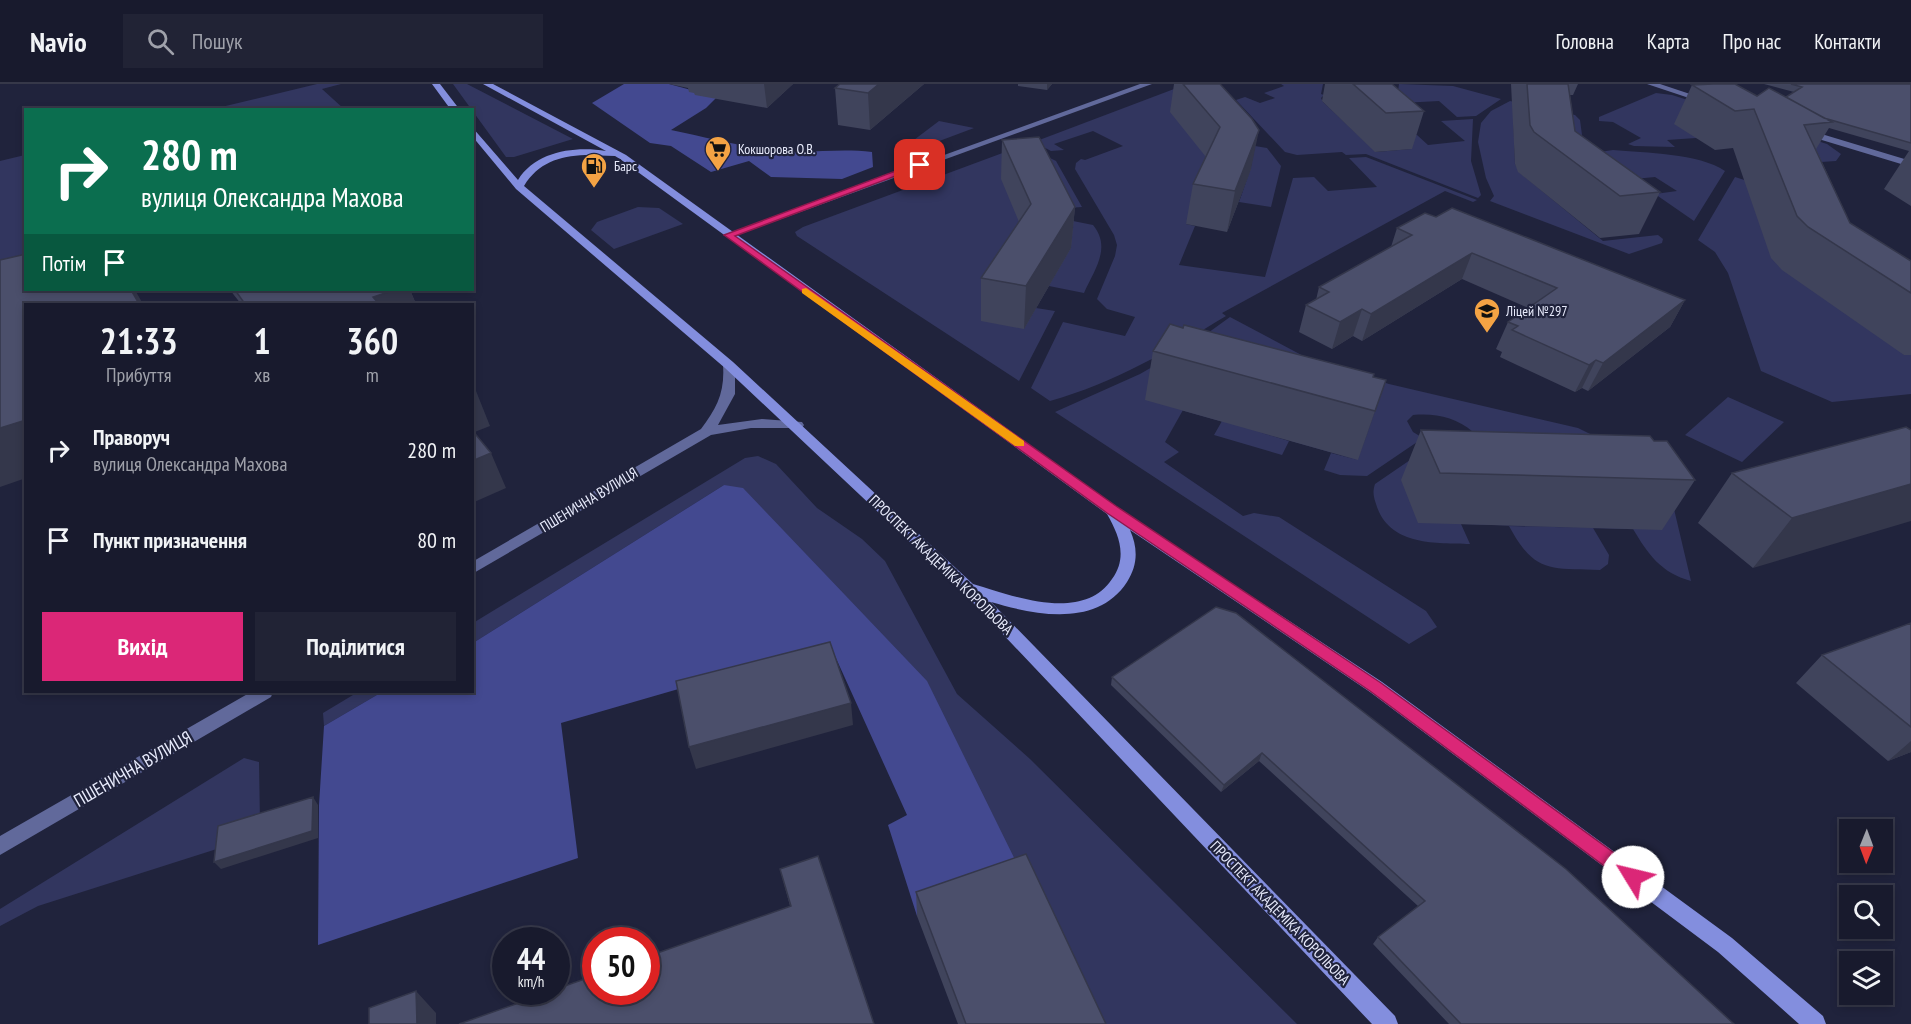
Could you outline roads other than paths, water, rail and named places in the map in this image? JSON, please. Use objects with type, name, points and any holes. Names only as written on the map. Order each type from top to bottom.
[{"type":"main road","points":[[436,84],[454,108]]},
{"type":"main road","points":[[487,84],[623,157],[1111,510],[1376,687],[1725,945],[1815,1024]]},
{"type":"main road","name":"ПРОСПЕКТ АКАДЕМІКА КОРОЛЬОВА","points":[[474,132],[519,187],[729,364],[797,425],[967,587],[1387,1024]]},
{"type":"main road","points":[[519,187],[529,168],[554,157],[586,152],[623,157]]},
{"type":"main road","points":[[967,587],[1004,602],[1040,608],[1078,607],[1098,602],[1121,582],[1131,559],[1129,539],[1111,510]]},
{"type":"street","points":[[728,235],[1148,84]]},
{"type":"street","points":[[1651,84],[1715,104]]},
{"type":"street","points":[[1791,128],[1911,164]]},
{"type":"street","name":"ПШЕНИЧНА ВУЛИЦЯ","points":[[706,432],[728,400],[731,382],[729,364]]},
{"type":"street","name":"ПШЕНИЧНА ВУЛИЦЯ","points":[[474,568],[706,432],[737,423],[768,422],[797,425]]},
{"type":"street","name":"ПШЕНИЧНА ВУЛИЦЯ","points":[[0,846],[263,693]]},
{"type":"place","name":"Кокшорова О.В.","points":[[718,172]]},
{"type":"place","name":"Барс","points":[[594,189]]},
{"type":"place","name":"Ліцей №297","points":[[1487,334]]}]
